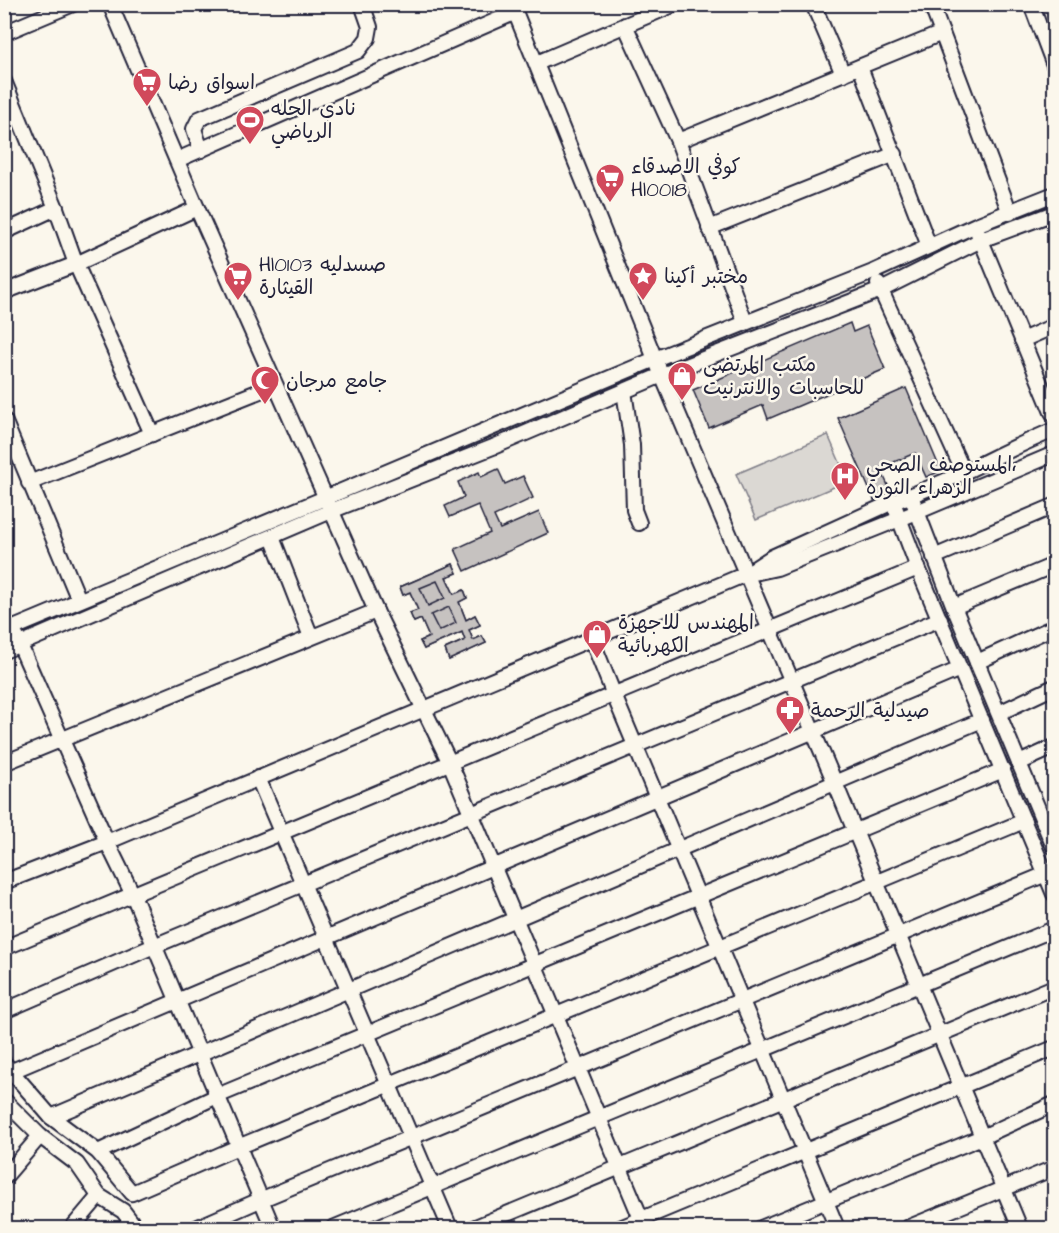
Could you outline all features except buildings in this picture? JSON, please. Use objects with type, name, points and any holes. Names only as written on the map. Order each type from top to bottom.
[{"type":"street","points":[[4,33],[73,4]]},
{"type":"street","points":[[110,4],[274,385],[376,611],[450,763],[643,1224]]},
{"type":"street","points":[[201,150],[194,129],[199,119],[358,51],[368,38],[370,27],[362,4]]},
{"type":"street","points":[[537,63],[675,4]]},
{"type":"street","points":[[813,4],[843,74]]},
{"type":"street","points":[[931,4],[1010,213]]},
{"type":"street","points":[[1031,4],[1054,65]]},
{"type":"street","points":[[177,160],[514,8],[655,359],[771,630],[1020,1228]]},
{"type":"street","points":[[625,25],[678,141],[745,322]]},
{"type":"street","points":[[678,141],[942,33]]},
{"type":"street","points":[[860,67],[929,246]]},
{"type":"street","points":[[4,81],[56,208],[76,264],[152,434]]},
{"type":"street","points":[[709,228],[895,154]]},
{"type":"street","points":[[4,651],[272,537],[328,505],[655,359],[873,272],[976,225],[1054,194]]},
{"type":"street","points":[[4,232],[56,208]]},
{"type":"street","points":[[4,292],[76,264],[197,208]]},
{"type":"street","points":[[273,1228],[133,895],[106,842],[20,644],[9,630],[79,600],[328,505],[493,447],[662,375],[880,290],[981,240],[1054,213]]},
{"type":"street","points":[[4,882],[106,842],[746,574],[772,557],[894,502],[1053,435],[1053,413],[976,225]]},
{"type":"street","points":[[873,272],[964,473]]},
{"type":"street","points":[[1022,340],[1054,326]]},
{"type":"street","points":[[29,483],[274,385]]},
{"type":"street","points":[[624,392],[632,445],[634,510],[639,523]]},
{"type":"street","points":[[4,420],[79,600]]},
{"type":"street","points":[[746,574],[777,568],[1054,454]]},
{"type":"street","points":[[911,496],[954,607],[1054,847]]},
{"type":"street","points":[[894,502],[918,568],[1054,894]]},
{"type":"street","points":[[934,557],[1054,506]]},
{"type":"street","points":[[272,537],[311,637]]},
{"type":"street","points":[[954,607],[1054,565]]},
{"type":"street","points":[[4,948],[918,568]]},
{"type":"street","points":[[4,763],[376,611]]},
{"type":"street","points":[[4,1011],[154,946],[940,619]]},
{"type":"street","points":[[977,662],[1054,627]]},
{"type":"street","points":[[592,639],[837,1228]]},
{"type":"street","points":[[960,669],[177,1001],[8,1067],[51,1117],[98,1152],[132,1193],[388,1084],[1024,821]]},
{"type":"street","points":[[999,713],[1054,687]]},
{"type":"street","points":[[51,1117],[982,720]]},
{"type":"street","points":[[1019,763],[1054,747]]},
{"type":"street","points":[[98,1152],[217,1096],[1002,770]]},
{"type":"street","points":[[258,778],[450,1228]]},
{"type":"street","points":[[1040,813],[1054,807]]},
{"type":"street","points":[[196,1228],[1046,874]]},
{"type":"street","points":[[333,1228],[1054,929]]},
{"type":"street","points":[[473,1228],[1054,987]]},
{"type":"street","points":[[620,1228],[643,1224],[805,1152],[1054,1048]]},
{"type":"street","points":[[4,1100],[40,1136],[77,1164],[99,1196],[123,1211],[136,1228]]},
{"type":"street","points":[[761,1228],[982,1137],[1054,1104]]},
{"type":"street","points":[[4,1178],[40,1136]]},
{"type":"street","points":[[907,1228],[1054,1168]]},
{"type":"street","points":[[72,1228],[99,1196]]},
{"type":"shaded area","points":[[828,435],[848,481],[756,520],[736,474]]},
{"type":"place","name":"اسواق رضا","points":[[147,108]]},
{"type":"place","name":"نادي الحله الرياضي","points":[[250,146]]},
{"type":"place","name":"كوفي الاصدقاء Hl0018","points":[[610,204]]},
{"type":"place","name":"Hl0103 صسدليه القيثارة","points":[[238,302]]},
{"type":"place","name":"مختبر أكينا","points":[[643,302]]},
{"type":"place","name":"مكتب المرتضى للحاسبات والانترنيت","points":[[682,402]]},
{"type":"place","name":"جامع مرجان","points":[[265,406]]},
{"type":"place","name":"المستوصف الصحي، الزهراء الثوره","points":[[845,502]]},
{"type":"place","name":"المهندس للاجهزة الكهربائية","points":[[597,660]]},
{"type":"place","name":"صيدلية الرحمة","points":[[790,736]]}]
